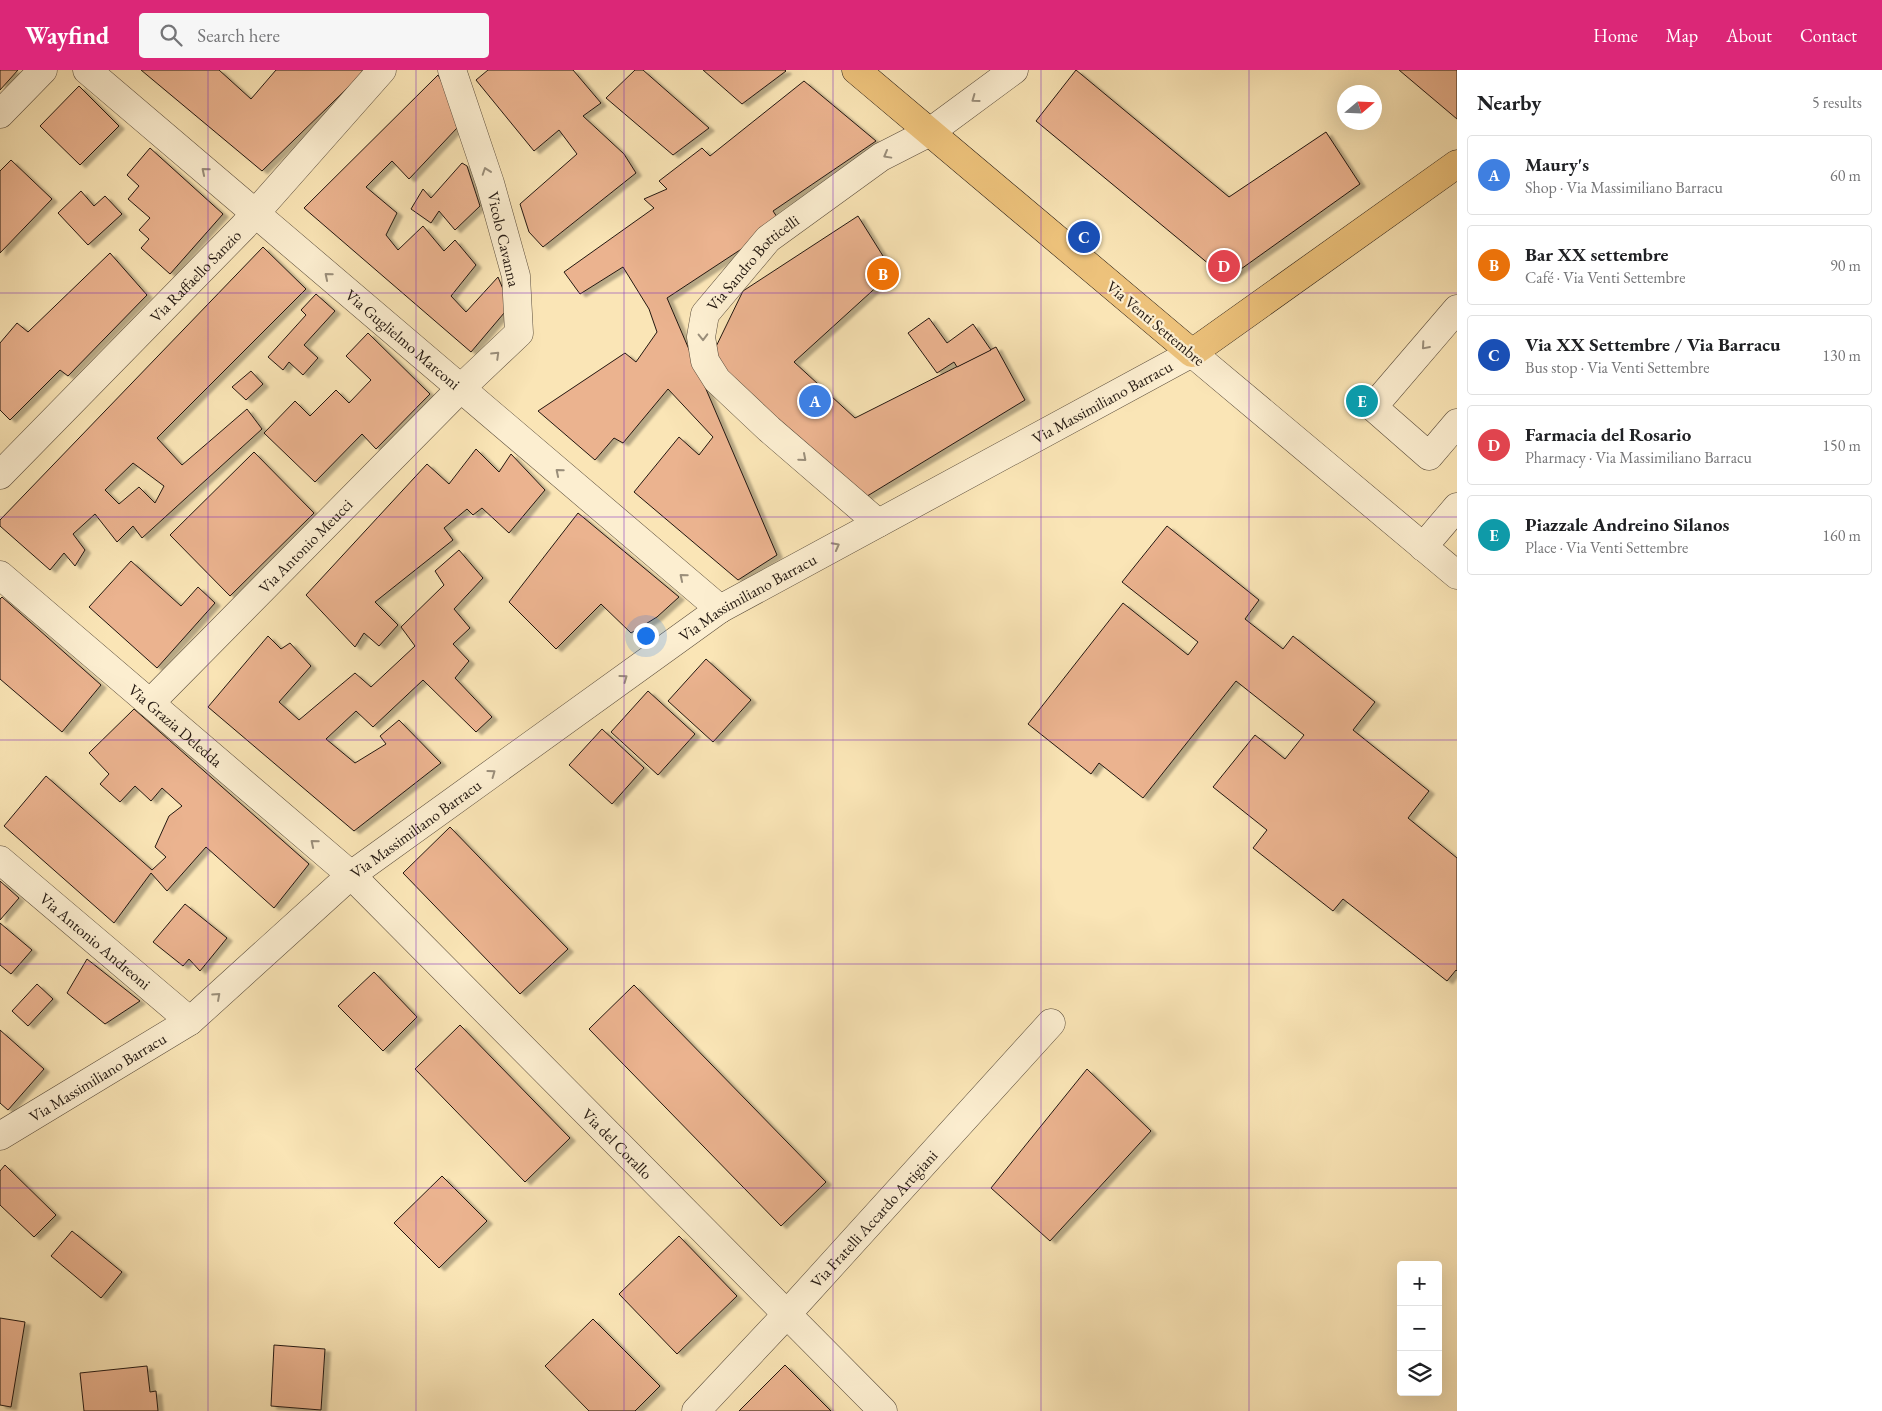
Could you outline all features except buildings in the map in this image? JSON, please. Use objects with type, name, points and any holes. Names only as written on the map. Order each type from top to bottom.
[{"type":"main road","name":"Via Venti Settembre","points":[[856,70],[1192,353]]},
{"type":"main road","name":"Via Massimiliano Barracu","points":[[1192,353],[1457,164]]},
{"type":"street","points":[[0,114],[43,70]]},
{"type":"street","name":"Via Guglielmo Marconi","points":[[87,70],[720,608]]},
{"type":"street","name":"Via Raffaello Sanzio","points":[[0,475],[255,214],[382,70]]},
{"type":"street","name":"Vicolo Cavanna","points":[[452,70],[490,183],[516,276],[519,333],[461,388]]},
{"type":"street","name":"Via Sandro Botticelli","points":[[878,523],[769,430],[717,380],[705,361],[701,337],[705,314],[768,239],[881,157],[930,132],[1014,70]]},
{"type":"street","points":[[1457,309],[1372,406],[1429,456],[1457,424]]},
{"type":"street","name":"Via Massimiliano Barracu","points":[[0,1136],[190,1021],[351,875],[720,608],[1192,353]]},
{"type":"street","name":"Via Venti Settembre","points":[[1192,353],[1457,575]]},
{"type":"street","name":"Via Antonio Meucci","points":[[150,703],[461,388]]},
{"type":"street","points":[[1423,547],[1457,507]]},
{"type":"street","name":"Via Grazia Deledda","points":[[0,575],[351,875]]},
{"type":"street","name":"Via Antonio Andreoni","points":[[0,860],[190,1021]]},
{"type":"street","name":"Via del Corallo","points":[[351,875],[883,1411]]},
{"type":"street","name":"Via Fratelli Accardo Artigiani","points":[[696,1411],[1051,1024]]},
{"type":"place","name":"Via XX Settembre / Via Barracu","points":[[1084,237]]},
{"type":"place","name":"Farmacia del Rosario","points":[[1224,266]]},
{"type":"place","name":"Bar XX settembre","points":[[883,274]]},
{"type":"place","name":"Maury's","points":[[815,401]]},
{"type":"place","name":"Piazzale Andreino Silanos","points":[[1362,401]]}]
